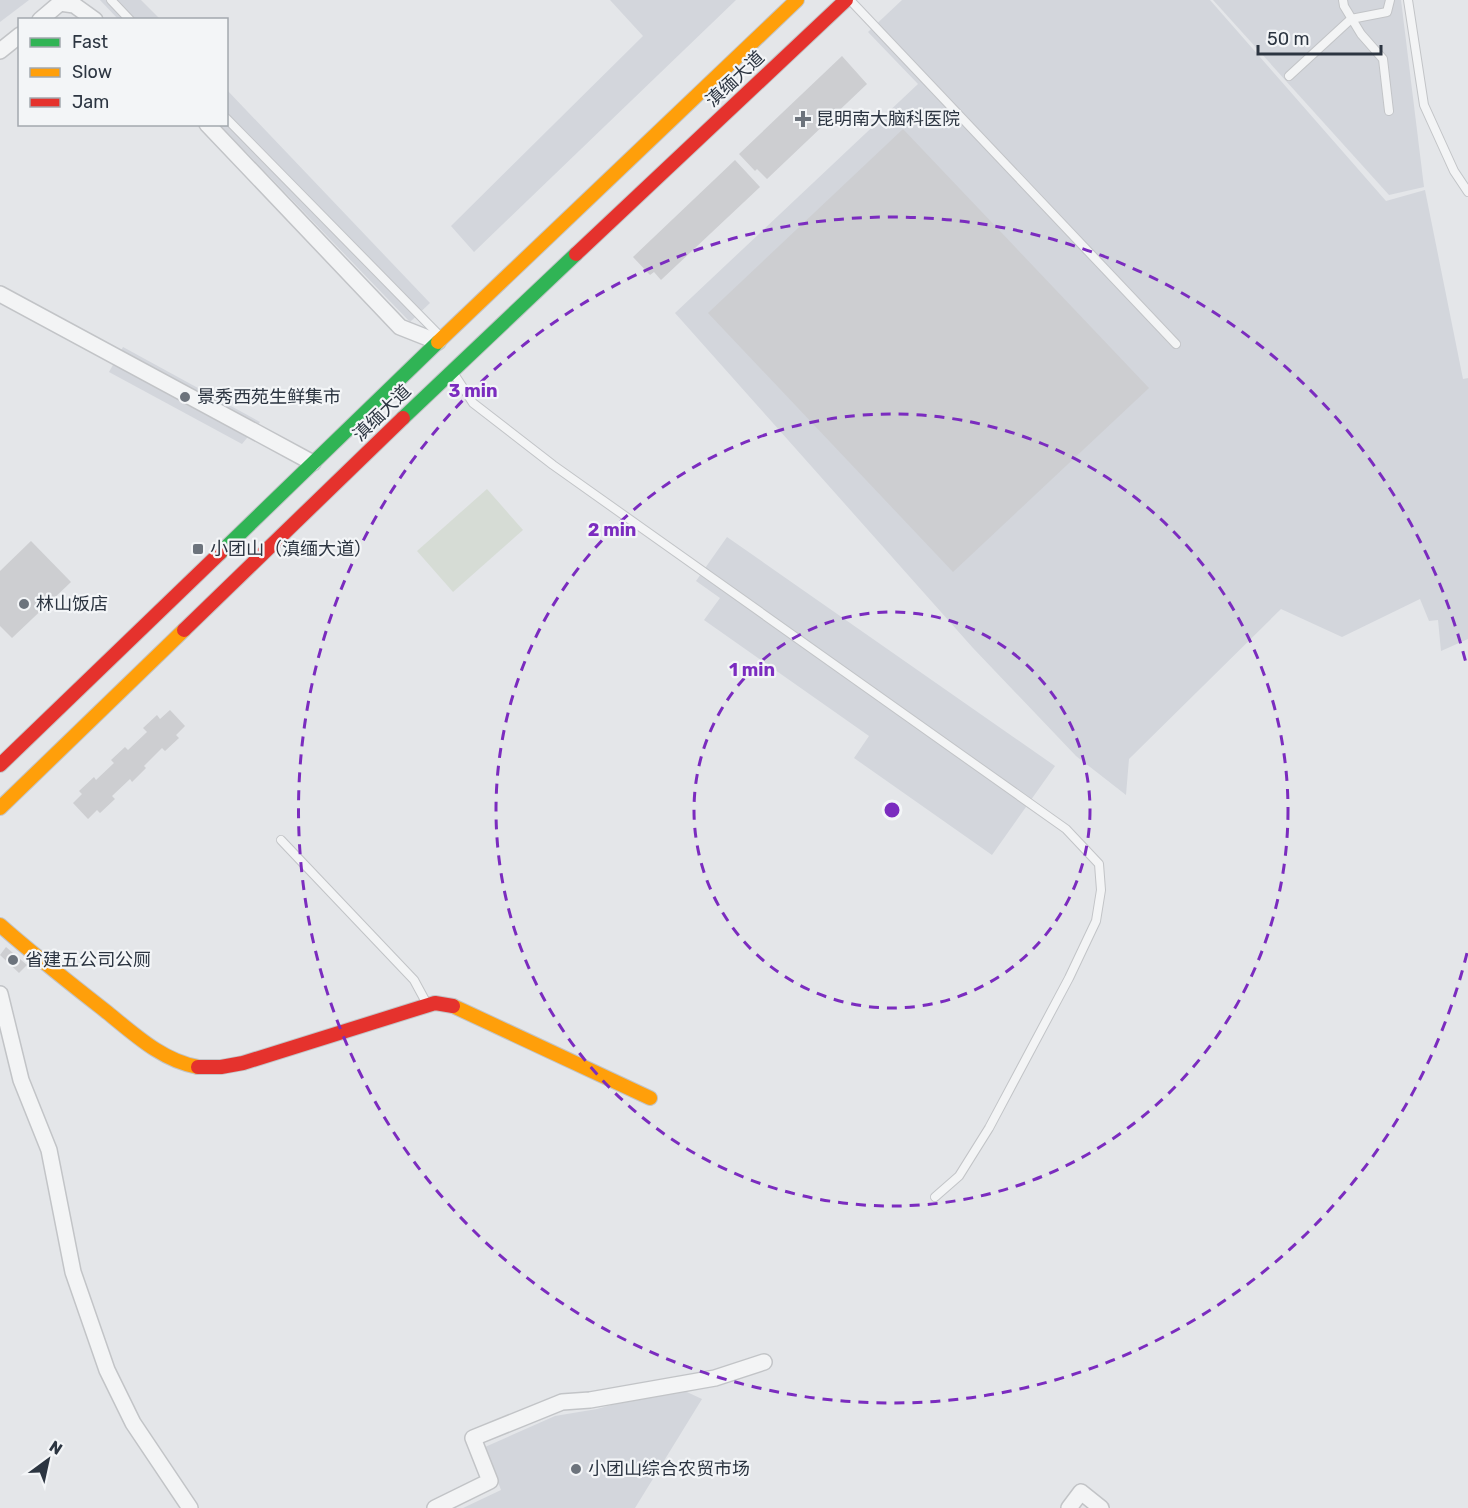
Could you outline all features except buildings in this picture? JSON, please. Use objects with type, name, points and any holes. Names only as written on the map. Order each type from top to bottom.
[{"type":"main road","name":"滇缅大道","points":[[0,765],[440,340],[797,0]]},
{"type":"main road","name":"滇缅大道","points":[[0,808],[452,371],[848,0]]},
{"type":"main road","points":[[0,925],[45,965],[130,1032],[183,1064],[217,1068],[267,1057],[435,1003],[450,1005],[650,1098]]},
{"type":"street","points":[[42,18],[60,3],[74,5],[92,18]]},
{"type":"street","points":[[0,51],[18,37]]},
{"type":"street","points":[[209,126],[400,327],[440,340]]},
{"type":"street","points":[[0,294],[313,463]]},
{"type":"street","points":[[0,994],[21,1080],[49,1150],[74,1272],[107,1370],[133,1423],[190,1508]]},
{"type":"street","points":[[435,1508],[490,1481],[472,1438],[562,1402],[590,1400],[715,1378],[764,1362]]},
{"type":"street","points":[[1069,1508],[1081,1492],[1101,1508]]},
{"type":"lane","points":[[111,0],[128,18]]},
{"type":"lane","points":[[848,0],[1176,344]]},
{"type":"lane","points":[[1343,0],[1344,6],[1361,34],[1383,59],[1389,111]]},
{"type":"lane","points":[[1289,76],[1352,19],[1387,12],[1390,0]]},
{"type":"lane","points":[[1408,0],[1424,105],[1454,171],[1468,192]]},
{"type":"lane","points":[[228,120],[440,340]]},
{"type":"lane","points":[[452,371],[473,403],[553,465],[1066,829],[1099,864],[1101,890],[1096,921],[1069,978],[989,1128],[959,1176],[935,1197]]},
{"type":"lane","points":[[281,840],[414,980],[428,1005]]},
{"type":"shaded area","points":[[0,0],[29,0],[0,22]]},
{"type":"shaded area","points":[[100,0],[141,0],[159,18],[117,18]]},
{"type":"shaded area","points":[[610,0],[736,0],[474,252],[451,226],[643,36]]},
{"type":"shaded area","points":[[902,0],[1210,0],[1386,201],[1425,190],[1463,379],[1468,378],[1468,639],[1441,651],[1438,620],[1429,621],[1420,599],[1342,637],[1281,609],[1129,759],[1126,795],[1076,756],[973,648],[675,313],[918,84],[868,32]]},
{"type":"shaded area","points":[[1213,0],[1401,0],[1424,187],[1389,195]]},
{"type":"shaded area","points":[[228,91],[430,303],[410,322],[221,126],[228,126]]},
{"type":"shaded area","name":"景秀西苑生鲜集市","points":[[123,347],[260,422],[242,444],[109,372]]},
{"type":"shaded area","points":[[487,489],[523,530],[453,592],[417,551]]},
{"type":"shaded area","points":[[727,537],[1055,766],[992,855],[854,758],[869,736],[704,620],[720,598],[696,581]]},
{"type":"shaded area","name":"小团山综合农贸市场","points":[[676,1387],[702,1399],[635,1508],[463,1508],[501,1490],[485,1447],[555,1416],[597,1409]]},
{"type":"traffic: fast","points":[[403,418],[576,254]]},
{"type":"traffic: fast","points":[[220,553],[438,342]]},
{"type":"traffic: slow","points":[[438,342],[797,0]]},
{"type":"traffic: slow","points":[[0,808],[184,630]]},
{"type":"traffic: slow","points":[[0,925],[150,1046],[173,1059],[198,1067]]},
{"type":"traffic: slow","points":[[453,1006],[650,1098]]},
{"type":"traffic: jam","points":[[576,254],[846,0]]},
{"type":"traffic: jam","points":[[184,630],[403,418]]},
{"type":"traffic: jam","points":[[0,765],[220,553]]},
{"type":"traffic: jam","points":[[198,1067],[221,1067],[243,1063],[435,1003],[453,1006]]},
{"type":"place","name":"昆明南大脑科医院","points":[[803,119]]},
{"type":"place","name":"景秀西苑生鲜集市","points":[[185,397]]},
{"type":"place","name":"小团山（滇缅大道）","points":[[198,549]]},
{"type":"place","name":"林山饭店","points":[[24,604]]},
{"type":"place","name":"省建五公司公厕","points":[[13,960]]},
{"type":"place","name":"小团山综合农贸市场","points":[[576,1469]]}]
